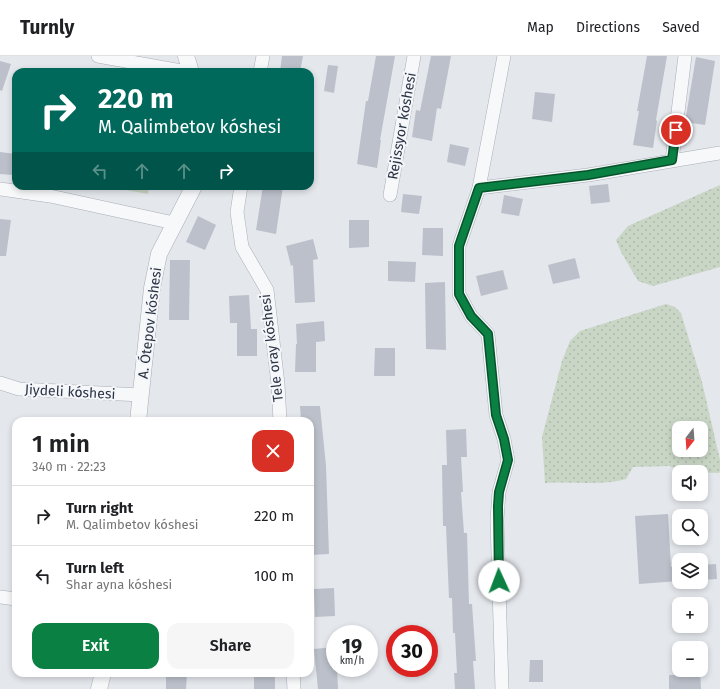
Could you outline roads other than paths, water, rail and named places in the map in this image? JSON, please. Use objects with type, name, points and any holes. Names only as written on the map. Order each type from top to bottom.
[{"type":"street","points":[[98,56],[165,68]]},
{"type":"street","points":[[186,56],[190,68]]},
{"type":"street","points":[[261,68],[263,56]]},
{"type":"street","name":"Rejissyor kóshesi","points":[[390,195],[414,56]]},
{"type":"street","points":[[502,689],[497,520],[499,492],[508,460],[504,439],[496,415],[488,334],[471,316],[459,294],[459,246],[479,188],[504,56]]},
{"type":"street","points":[[672,160],[685,56]]},
{"type":"street","points":[[479,188],[588,175],[720,153]]},
{"type":"street","points":[[0,189],[50,196],[174,224]]},
{"type":"street","name":"A. Ótepov kóshesi","points":[[138,417],[152,288],[159,254],[192,190]]},
{"type":"street","name":"Tele oray kóshesi","points":[[240,190],[237,212],[242,247],[267,290],[278,384],[280,417]]},
{"type":"street","name":"Jiydeli kóshesi","points":[[0,383],[20,389],[141,396]]},
{"type":"street","points":[[0,597],[12,598]]},
{"type":"street","points":[[99,689],[102,677]]},
{"type":"street","points":[[293,677],[294,689]]}]
